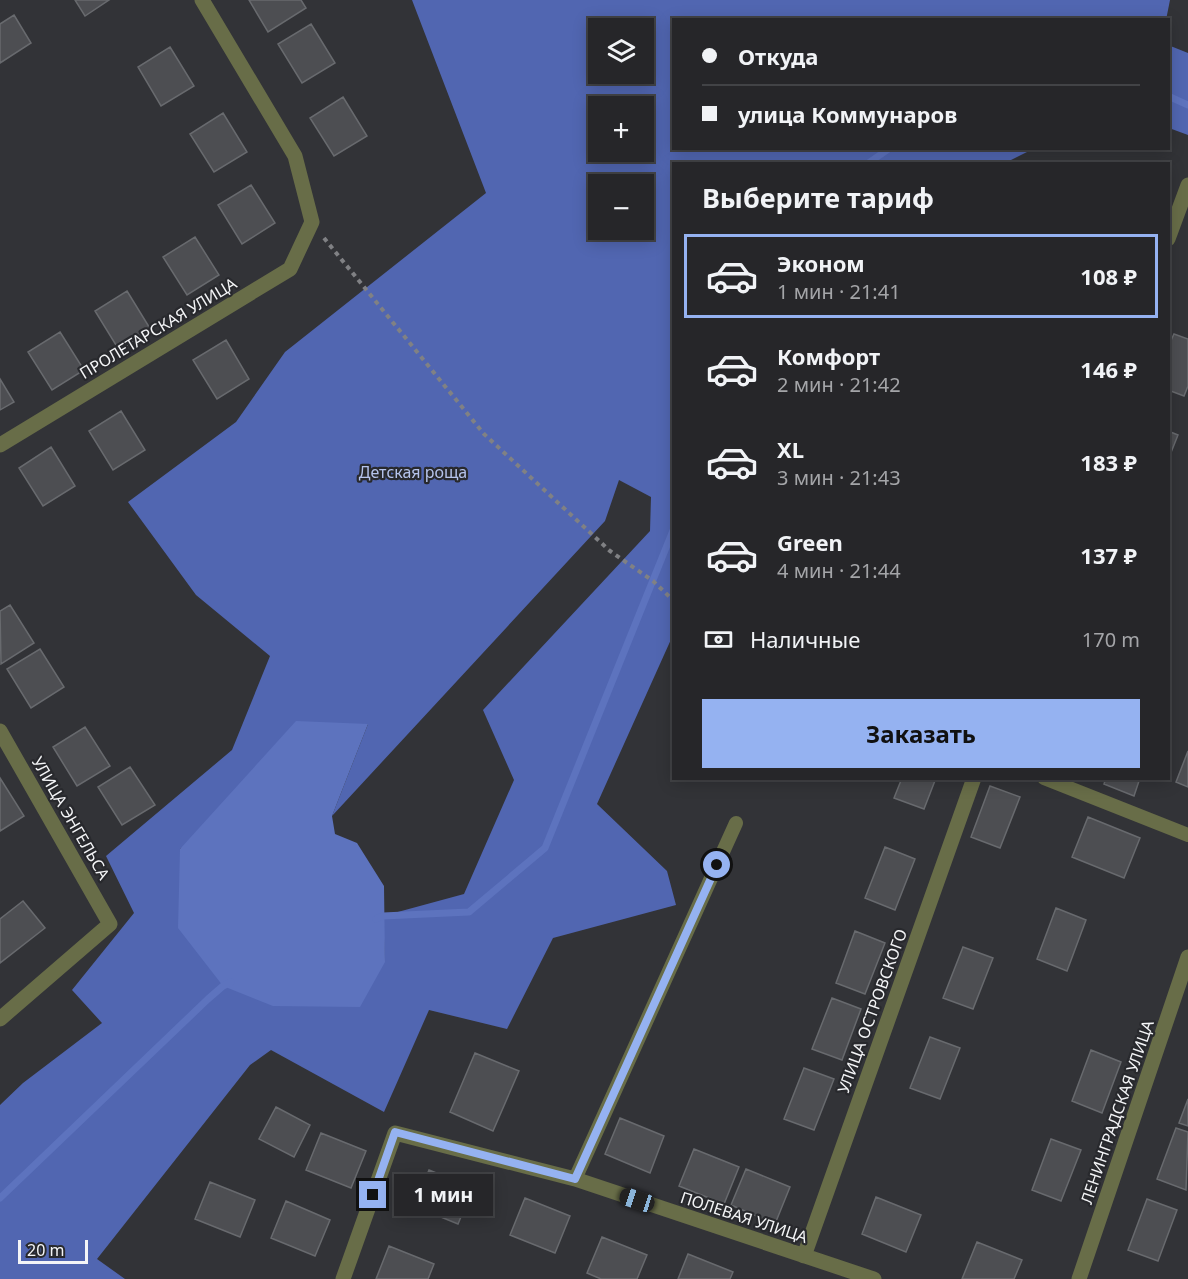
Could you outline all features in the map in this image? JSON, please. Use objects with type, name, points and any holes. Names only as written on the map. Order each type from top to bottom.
[{"type":"street","points":[[202,0],[295,156],[312,222]]},
{"type":"street","points":[[1170,234],[1188,185]]},
{"type":"street","name":"ПРОЛЕТАРСКАЯ УЛИЦА","points":[[0,445],[290,269],[312,222]]},
{"type":"street","name":"УЛИЦА ЭНГЕЛЬСА","points":[[0,731],[110,924],[0,1019]]},
{"type":"street","name":"УЛИЦА ОСТРОВСКОГО","points":[[804,1256],[973,780]]},
{"type":"street","name":"ЛЕНИНГРАДСКАЯ УЛИЦА","points":[[1079,1279],[1188,957]]},
{"type":"street","name":"ПОЛЕВАЯ УЛИЦА","points":[[343,1279],[395,1132],[575,1179],[874,1279]]},
{"type":"lane","points":[[1049,780],[1188,835]]},
{"type":"lane","points":[[575,1179],[736,823]]},
{"type":"path","points":[[312,222],[484,434],[610,551],[653,580],[672,599]]},
{"type":"green space","name":"Детская роща","points":[[412,0],[1170,0],[1166,18],[672,18],[672,150],[1031,150],[1007,162],[672,162],[672,637],[597,804],[667,871],[676,905],[553,938],[507,1029],[429,1010],[384,1112],[271,1050],[250,1065],[97,1259],[125,1279],[0,1279],[0,1105],[23,1083],[102,1023],[72,990],[134,913],[106,856],[232,750],[270,656],[196,595],[128,502],[236,422],[285,352],[486,193]],"holes":[[[619,480],[651,497],[650,531],[483,710],[514,780],[464,894],[383,916],[385,962],[180,849],[368,724],[332,816],[605,521]]]},
{"type":"green space","points":[[1170,46],[1188,53],[1188,135],[1170,128]]},
{"type":"shaded area","points":[[296,721],[368,724],[332,816],[335,834],[357,843],[384,886],[385,962],[360,1007],[273,1006],[223,986],[178,928],[180,849]]},
{"type":"building","points":[[75,0],[109,0],[85,16]]},
{"type":"building","points":[[249,0],[301,0],[306,8],[268,32]]},
{"type":"building","points":[[14,15],[31,43],[0,63],[0,24]]},
{"type":"building","points":[[311,24],[335,63],[302,83],[278,44]]},
{"type":"building","points":[[170,47],[194,86],[161,106],[138,67]]},
{"type":"building","points":[[343,97],[367,136],[334,156],[310,118]]},
{"type":"building","points":[[223,113],[247,152],[214,172],[190,134]]},
{"type":"building","points":[[251,185],[275,223],[242,244],[218,205]]},
{"type":"building","points":[[195,237],[219,275],[187,295],[163,257]]},
{"type":"building","points":[[127,291],[151,330],[119,350],[95,311]]},
{"type":"building","points":[[60,332],[84,370],[52,390],[28,352]]},
{"type":"building","points":[[1174,334],[1188,339],[1188,386],[1184,396],[1170,391],[1170,343]]},
{"type":"building","points":[[226,340],[249,379],[217,399],[193,360]]},
{"type":"building","points":[[0,379],[14,402],[0,410]]},
{"type":"building","points":[[121,411],[145,450],[113,470],[89,431]]},
{"type":"building","points":[[1170,432],[1178,435],[1170,455]]},
{"type":"building","points":[[51,447],[75,486],[43,506],[19,468]]},
{"type":"building","points":[[10,605],[34,643],[1,664],[0,611]]},
{"type":"building","points":[[40,649],[64,687],[31,708],[7,669]]},
{"type":"building","points":[[85,727],[110,766],[77,786],[53,747]]},
{"type":"building","points":[[1188,751],[1188,787],[1176,782]]},
{"type":"building","points":[[130,767],[155,805],[122,825],[98,787]]},
{"type":"building","points":[[0,778],[24,816],[0,831]]},
{"type":"building","points":[[901,780],[935,780],[924,809],[894,798]]},
{"type":"building","points":[[1105,780],[1139,780],[1134,796],[1104,784]]},
{"type":"building","points":[[990,786],[1020,797],[1000,848],[971,837]]},
{"type":"building","points":[[1088,817],[1140,838],[1124,878],[1072,857]]},
{"type":"building","points":[[885,847],[915,859],[895,910],[865,898]]},
{"type":"building","points":[[23,901],[45,928],[0,963],[0,919]]},
{"type":"building","points":[[1056,908],[1086,920],[1067,971],[1037,959]]},
{"type":"building","points":[[855,931],[885,943],[865,994],[836,983]]},
{"type":"building","points":[[963,947],[993,958],[973,1009],[943,998]]},
{"type":"building","points":[[832,998],[861,1009],[842,1060],[812,1049]]},
{"type":"building","points":[[930,1037],[960,1048],[940,1099],[910,1088]]},
{"type":"building","points":[[1091,1050],[1121,1062],[1102,1113],[1072,1101]]},
{"type":"building","points":[[475,1053],[519,1071],[493,1131],[450,1112]]},
{"type":"building","points":[[804,1068],[834,1079],[814,1130],[784,1119]]},
{"type":"building","points":[[1188,1099],[1188,1126],[1179,1123]]},
{"type":"building","points":[[276,1107],[310,1125],[294,1157],[259,1139]]},
{"type":"building","points":[[620,1118],[664,1136],[650,1173],[605,1154]]},
{"type":"building","points":[[1176,1128],[1188,1132],[1186,1190],[1157,1179]]},
{"type":"building","points":[[321,1133],[366,1151],[351,1188],[306,1170]]},
{"type":"building","points":[[1051,1139],[1081,1150],[1061,1201],[1032,1190]]},
{"type":"building","points":[[694,1149],[739,1167],[724,1204],[679,1186]]},
{"type":"building","points":[[746,1169],[790,1187],[775,1224],[731,1205]]},
{"type":"building","points":[[429,1170],[473,1188],[458,1224],[414,1206]]},
{"type":"building","points":[[210,1182],[255,1200],[240,1237],[195,1219]]},
{"type":"building","points":[[876,1197],[921,1215],[906,1252],[862,1234]]},
{"type":"building","points":[[525,1198],[570,1216],[555,1253],[510,1235]]},
{"type":"building","points":[[1147,1199],[1177,1210],[1158,1261],[1128,1250]]},
{"type":"building","points":[[286,1201],[330,1220],[315,1256],[271,1238]]},
{"type":"building","points":[[602,1237],[647,1255],[637,1279],[601,1279],[587,1273]]},
{"type":"building","points":[[977,1242],[1022,1260],[1014,1279],[962,1279]]},
{"type":"building","points":[[389,1246],[434,1264],[428,1279],[376,1279]]},
{"type":"building","points":[[688,1254],[733,1272],[730,1279],[678,1279]]},
{"type":"waterway","points":[[1170,97],[1188,105]]},
{"type":"waterway","points":[[870,162],[887,150]]},
{"type":"waterway","points":[[376,919],[383,916],[469,912],[545,848],[672,533]]},
{"type":"waterway","points":[[0,1198],[208,999],[231,982]]},
{"type":"route","points":[[373,1195],[395,1132],[575,1179],[717,865]]}]
